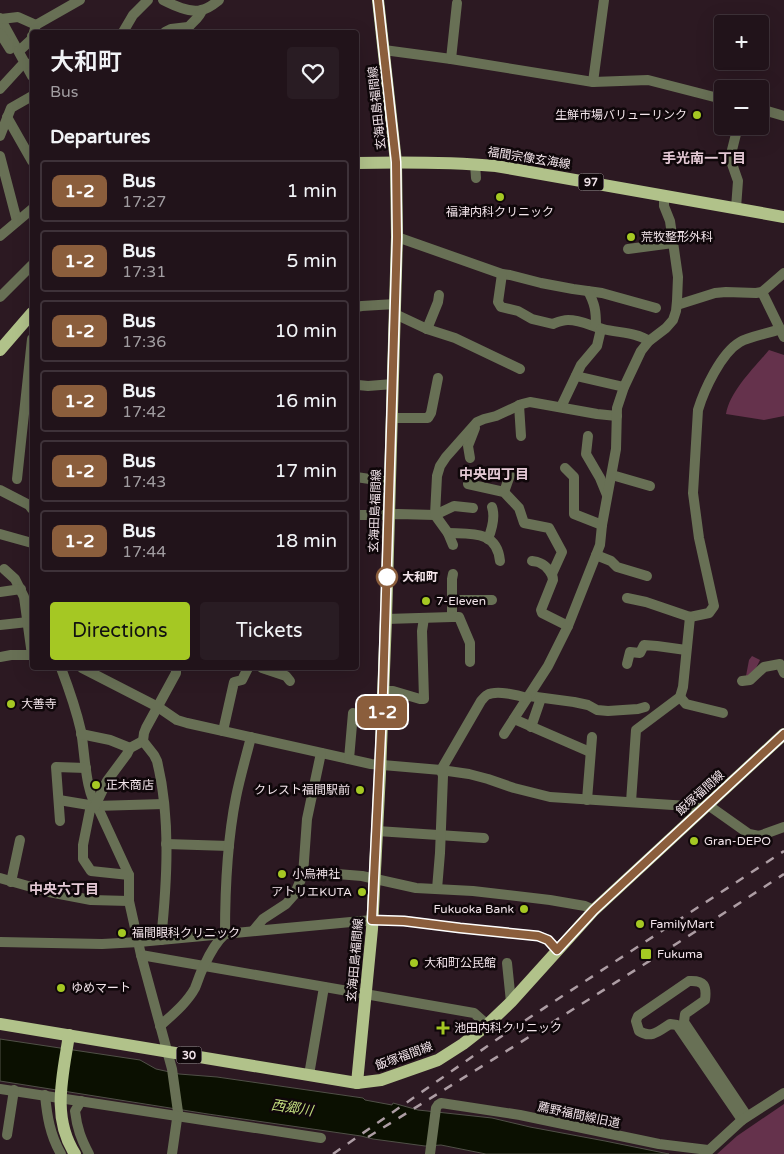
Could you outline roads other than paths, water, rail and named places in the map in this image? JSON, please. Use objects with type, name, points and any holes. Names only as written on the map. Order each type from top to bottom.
[{"type":"main road","name":"玄海田島福間線","points":[[357,1083],[372,920],[377,831],[386,619],[397,237],[396,162],[378,0]]},
{"type":"main road","name":"福間宗像玄海線","points":[[359,163],[432,162],[496,166],[784,217]]},
{"type":"main road","points":[[0,350],[30,315]]},
{"type":"main road","name":"飯塚福間線","points":[[0,1024],[68,1039],[167,1051],[357,1083],[381,1080],[438,1060],[486,1026],[511,1002],[594,910],[784,734]]},
{"type":"main road","points":[[68,1039],[60,1094],[61,1116],[66,1134],[75,1154]]},
{"type":"street","points":[[39,30],[80,0]]},
{"type":"street","points":[[124,30],[133,15],[148,0]]},
{"type":"street","points":[[162,0],[190,10],[202,10],[219,0]]},
{"type":"street","points":[[593,79],[604,0]]},
{"type":"street","points":[[451,59],[457,3]]},
{"type":"street","points":[[169,30],[187,30],[200,16],[202,10]]},
{"type":"street","points":[[23,65],[19,51],[0,18],[18,17],[30,31]]},
{"type":"street","points":[[0,33],[30,74]]},
{"type":"street","points":[[19,51],[30,38]]},
{"type":"street","points":[[384,50],[593,79],[648,80],[714,92]]},
{"type":"street","points":[[0,89],[23,65]]},
{"type":"street","points":[[688,87],[714,97]]},
{"type":"street","points":[[0,136],[11,108],[30,97]]},
{"type":"street","points":[[769,105],[784,109]]},
{"type":"street","points":[[769,112],[784,116]]},
{"type":"street","points":[[7,118],[30,158]]},
{"type":"street","points":[[736,135],[730,158],[738,181],[736,208]]},
{"type":"street","points":[[0,156],[4,192],[16,221]]},
{"type":"street","points":[[475,164],[476,178]]},
{"type":"street","points":[[504,734],[548,666],[568,626],[600,545],[616,449],[617,408],[624,387],[641,352],[649,341],[673,320],[677,305],[678,277],[670,220],[664,206],[664,195]]},
{"type":"street","points":[[0,236],[30,210]]},
{"type":"street","points":[[397,237],[502,274],[541,283],[602,293],[656,308]]},
{"type":"street","points":[[628,249],[673,243]]},
{"type":"street","points":[[0,297],[30,267]]},
{"type":"street","points":[[677,305],[715,293],[762,292],[784,273]]},
{"type":"street","points":[[502,274],[498,302],[501,307],[553,324],[561,320],[579,321],[643,337],[649,341]]},
{"type":"street","points":[[561,407],[581,365],[597,346],[598,327],[595,305],[588,291]]},
{"type":"street","points":[[627,598],[646,602],[690,617],[709,613],[714,606],[699,538],[693,493],[698,410],[701,398],[722,358],[732,348],[740,341],[782,333],[762,292]]},
{"type":"street","points":[[426,329],[438,302],[439,295]]},
{"type":"street","points":[[359,307],[395,309],[426,329],[455,338],[520,369]]},
{"type":"street","points":[[17,479],[30,358]]},
{"type":"street","points":[[576,376],[624,387]]},
{"type":"street","points":[[392,418],[428,418],[431,413],[438,378]]},
{"type":"street","points":[[359,385],[393,384]]},
{"type":"street","points":[[453,545],[452,539],[435,514],[436,476],[446,457],[477,422],[530,402],[617,416]]},
{"type":"street","points":[[519,405],[521,436]]},
{"type":"street","points":[[470,458],[468,446],[477,422]]},
{"type":"street","points":[[588,436],[586,454],[600,478],[607,496]]},
{"type":"street","points":[[565,468],[574,477],[574,514],[602,525]]},
{"type":"street","points":[[504,492],[510,475]]},
{"type":"street","points":[[612,475],[650,486]]},
{"type":"street","points":[[359,478],[390,482]]},
{"type":"street","points":[[468,484],[504,492],[518,508],[524,522],[549,528],[562,552],[552,574],[553,580],[541,610],[542,613],[568,626]]},
{"type":"street","points":[[0,490],[30,507]]},
{"type":"street","points":[[359,515],[435,514],[454,506],[473,508]]},
{"type":"street","points":[[488,539],[493,517],[492,507]]},
{"type":"street","points":[[448,533],[484,536],[498,551],[500,560]]},
{"type":"street","points":[[0,534],[30,542]]},
{"type":"street","points":[[596,555],[611,561],[617,567],[647,576]]},
{"type":"street","points":[[532,561],[540,562],[552,574]]},
{"type":"street","points":[[4,569],[15,579],[24,597],[30,638]]},
{"type":"street","points":[[452,617],[453,574]]},
{"type":"street","points":[[0,592],[21,589]]},
{"type":"street","points":[[452,600],[492,600]]},
{"type":"street","points":[[386,619],[459,617],[470,643],[470,662]]},
{"type":"street","points":[[636,730],[680,697],[683,687],[690,617]]},
{"type":"street","points":[[383,691],[392,691],[420,699],[424,698],[422,631],[424,618]]},
{"type":"street","points":[[0,625],[28,622]]},
{"type":"street","points":[[626,664],[630,652],[640,653],[644,645],[686,650]]},
{"type":"street","points":[[0,658],[11,655],[30,655]]},
{"type":"street","points":[[742,680],[750,680],[764,667],[783,665]]},
{"type":"street","points":[[62,670],[75,707],[81,734],[88,786],[95,806],[99,810],[129,875],[129,901],[141,955],[172,1069],[178,1114],[172,1154]]},
{"type":"street","points":[[86,670],[158,707],[178,720],[251,738],[371,764],[469,774],[550,797],[705,807],[750,834],[759,836],[784,827]]},
{"type":"street","points":[[162,940],[165,898],[166,815],[157,761],[143,741],[146,728],[176,670]]},
{"type":"street","points":[[223,731],[234,682],[242,680],[247,670]]},
{"type":"street","points":[[268,670],[286,676],[290,681]]},
{"type":"street","points":[[436,889],[440,853],[441,770],[481,701],[487,695],[495,693],[574,702],[588,705],[597,710],[608,711],[645,707]]},
{"type":"street","points":[[680,697],[686,704],[723,713]]},
{"type":"street","points":[[531,726],[540,698]]},
{"type":"street","points":[[350,759],[353,713]]},
{"type":"street","points":[[631,802],[636,714]]},
{"type":"street","points":[[514,719],[590,752]]},
{"type":"street","points":[[81,734],[110,740],[130,748]]},
{"type":"street","points":[[587,800],[592,737]]},
{"type":"street","points":[[160,1026],[173,1015],[192,993],[204,966],[225,934],[226,878],[229,846],[236,796],[251,738]]},
{"type":"street","points":[[129,875],[91,871],[83,859],[83,845],[90,810],[95,806],[107,781],[130,748],[143,741]]},
{"type":"street","points":[[253,931],[263,919],[286,904],[294,895],[303,875],[306,819],[321,753]]},
{"type":"street","points":[[60,820],[56,766],[86,768]]},
{"type":"street","points":[[59,800],[95,806],[164,804]]},
{"type":"street","points":[[377,831],[484,838]]},
{"type":"street","points":[[11,882],[20,840]]},
{"type":"street","points":[[166,844],[229,846]]},
{"type":"street","points":[[303,875],[337,874],[374,879],[408,887],[473,891],[550,900],[585,906],[594,910]]},
{"type":"street","points":[[0,878],[49,892],[91,900],[129,901]]},
{"type":"street","points":[[0,942],[102,944],[139,942],[372,920],[404,921],[538,936],[548,940],[557,950]]},
{"type":"street","points":[[141,955],[474,1013],[483,1020],[486,1026]]},
{"type":"street","points":[[507,963],[511,1002]]},
{"type":"street","points":[[689,981],[701,982],[706,987],[706,993],[705,1000],[685,1014],[684,1022],[744,1118],[677,1025],[670,1024],[656,1033],[650,1034],[644,1034],[639,1031],[636,1020],[638,1016],[689,981]]},
{"type":"street","points":[[309,1075],[324,987]]},
{"type":"street","points":[[0,1088],[45,1095],[60,1094],[81,1101],[178,1114],[321,1138]]},
{"type":"street","points":[[7,1135],[14,1090]]},
{"type":"street","points":[[706,1152],[744,1118],[784,1093]]},
{"type":"street","points":[[45,1095],[48,1125],[60,1154]]},
{"type":"street","points":[[81,1101],[75,1111],[76,1122],[81,1140],[89,1154]]},
{"type":"street","name":"薦野福間線旧道","points":[[430,1152],[439,1106],[520,1115],[706,1152]]},
{"type":"water","name":"西郷川","points":[[0,1039],[140,1060],[156,1069],[179,1074],[217,1077],[363,1098],[365,1100],[392,1105],[393,1103],[418,1110],[492,1118],[669,1154],[486,1154],[441,1145],[425,1146],[373,1139],[0,1081]]},
{"type":"railway","points":[[333,1154],[509,1031],[784,851]]},
{"type":"railway","points":[[368,1137],[525,1040],[784,874]]},
{"type":"place","name":"生鮮市場バリューリンク","points":[[697,115]]},
{"type":"place","name":"福津内科クリニック","points":[[500,197]]},
{"type":"place","name":"荒牧整形外科","points":[[631,237]]},
{"type":"place","name":"大和町","points":[[387,577]]},
{"type":"place","name":"7-Eleven","points":[[426,601]]},
{"type":"place","name":"大善寺","points":[[11,704]]},
{"type":"place","name":"正木商店","points":[[96,785]]},
{"type":"place","name":"クレスト福間駅前","points":[[360,790]]},
{"type":"place","name":"Gran-DEPO","points":[[694,841]]},
{"type":"place","name":"小烏神社","points":[[282,874]]},
{"type":"place","name":"アトリエKUTA","points":[[362,892]]},
{"type":"place","name":"Fukuoka Bank","points":[[524,909]]},
{"type":"place","name":"FamilyMart","points":[[640,924]]},
{"type":"place","name":"福間眼科クリニック","points":[[122,933]]},
{"type":"place","name":"Fukuma","points":[[646,954]]},
{"type":"place","name":"大和町公民館","points":[[414,963]]},
{"type":"place","name":"ゆめマート","points":[[61,988]]},
{"type":"place","name":"池田内科クリニック","points":[[443,1028]]},
{"type":"district","name":"手光南一丁目","points":[[704,158]]},
{"type":"district","name":"中央四丁目","points":[[494,474]]},
{"type":"district","name":"中央六丁目","points":[[64,889]]}]
